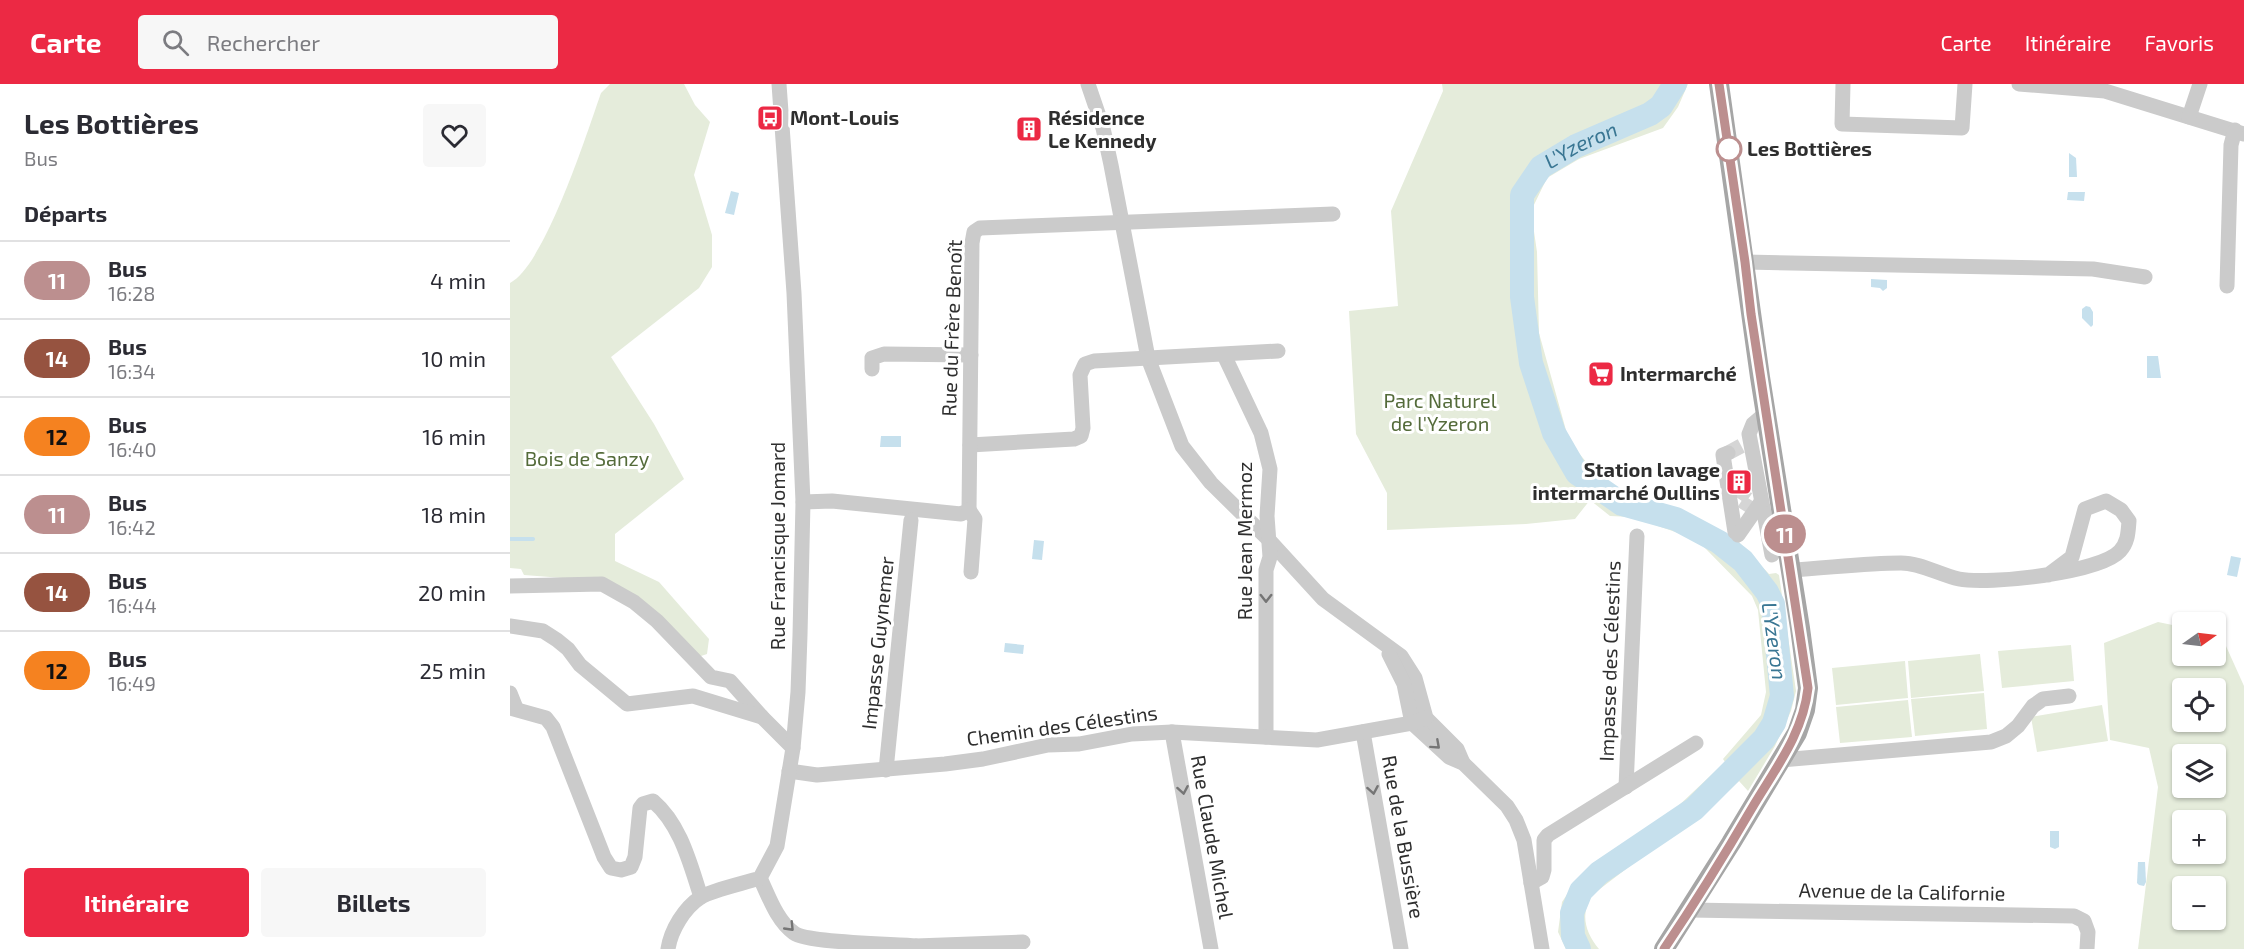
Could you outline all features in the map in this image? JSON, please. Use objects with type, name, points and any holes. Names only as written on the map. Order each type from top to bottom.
[{"type":"main road","points":[[1664,949],[1797,733],[1805,710],[1808,688],[1751,314],[1719,84]]},
{"type":"street","name":"Rue Francisque Jomard","points":[[760,878],[777,846],[793,748],[798,692],[803,501],[794,293],[779,84]]},
{"type":"street","points":[[1088,84],[1106,140],[1148,358],[1176,432],[1186,451],[1211,483],[1269,540],[1323,599],[1383,643],[1396,664],[1419,721],[1449,757],[1463,763],[1507,806],[1524,840],[1542,949]]},
{"type":"street","points":[[1844,84],[1842,124],[1962,128],[1965,84]]},
{"type":"street","points":[[2019,84],[2106,91],[2240,132],[2231,146],[2227,286]]},
{"type":"street","points":[[2189,117],[2200,84]]},
{"type":"street","name":"Rue du Frère Benoît","points":[[971,572],[975,519],[969,510],[972,243],[974,232],[990,227],[1333,214]]},
{"type":"street","points":[[1745,262],[2092,269],[2145,277]]},
{"type":"street","points":[[970,445],[1074,439],[1081,436],[1083,428],[1080,375],[1085,364],[1094,361],[1278,351]]},
{"type":"street","points":[[872,369],[872,358],[884,354],[971,355]]},
{"type":"street","name":"Rue Jean Mermoz","points":[[1224,355],[1237,378],[1261,434],[1270,469],[1267,516],[1270,557],[1266,570],[1266,737]]},
{"type":"street","points":[[1744,500],[1746,444],[1753,424],[1766,413]]},
{"type":"street","points":[[1728,453],[1723,455],[1772,555]]},
{"type":"street","points":[[803,501],[832,501],[961,514],[969,510]]},
{"type":"street","points":[[1791,570],[1904,562],[1960,579],[1997,581],[2048,575],[2102,561],[2118,553],[2127,541],[2129,521],[2121,510],[2106,501],[2085,509],[2072,557],[2048,575]]},
{"type":"street","name":"Impasse Guynemer","points":[[886,770],[911,520]]},
{"type":"street","name":"Impasse des Célestins","points":[[1626,787],[1637,536]]},
{"type":"street","points":[[510,586],[602,584],[634,602],[657,621],[711,677],[730,681],[793,748]]},
{"type":"street","points":[[510,626],[543,631],[557,640],[568,649],[580,665],[627,704],[693,696],[762,717]]},
{"type":"street","points":[[510,693],[513,708],[546,718],[553,727],[604,857],[611,868],[621,870],[631,867],[635,857],[640,808],[643,804],[653,801],[660,807],[681,840],[701,897]]},
{"type":"street","points":[[1781,760],[1990,742],[2006,736],[2018,726],[2033,706],[2043,699],[2069,696]]},
{"type":"street","name":"Chemin des Célestins","points":[[789,771],[817,775],[886,770],[983,759],[1048,746],[1079,744],[1132,734],[1172,732],[1317,740],[1419,721]]},
{"type":"street","name":"Rue Claude Michel","points":[[1172,732],[1211,949]]},
{"type":"street","name":"Rue de la Bussière","points":[[1363,732],[1401,949]]},
{"type":"street","name":"Impasse des Célestins","points":[[1531,883],[1542,877],[1544,840],[1548,835],[1695,743]]},
{"type":"street","points":[[668,949],[669,938],[682,915],[701,897],[760,878],[776,913],[795,934],[823,940],[917,947],[1023,942]]},
{"type":"street","name":"Avenue de la Californie","points":[[1690,910],[2074,916],[2084,921],[2088,932],[2087,949]]},
{"type":"green space","name":"Bois de Sanzy","points":[[610,84],[684,84],[695,105],[710,122],[694,175],[712,235],[712,267],[699,288],[611,357],[654,424],[684,479],[615,534],[615,561],[659,582],[709,639],[707,654],[695,658],[602,581],[524,575],[521,569],[510,568],[510,283],[523,271],[550,226],[575,166],[601,93]]},
{"type":"green space","name":"Parc Naturel de l'Yzeron","points":[[1442,84],[1688,84],[1678,107],[1663,128],[1579,159],[1547,178],[1531,211],[1537,252],[1539,333],[1569,441],[1587,463],[1608,482],[1630,497],[1684,511],[1736,539],[1769,574],[1779,575],[1796,691],[1791,711],[1775,746],[1748,791],[1739,781],[1697,820],[1651,850],[1592,895],[1585,916],[1587,929],[1599,949],[1566,949],[1558,932],[1562,902],[1576,881],[1595,865],[1675,809],[1725,762],[1723,759],[1761,715],[1766,692],[1758,610],[1752,596],[1704,547],[1684,535],[1632,517],[1610,516],[1590,500],[1575,519],[1526,524],[1387,530],[1387,493],[1356,434],[1349,311],[1398,306],[1391,211],[1443,91]]},
{"type":"green space","points":[[2158,622],[2172,625],[2172,666],[2226,666],[2226,646],[2244,686],[2244,949],[2138,949],[2158,787],[2149,748],[2110,740],[2104,643]]},
{"type":"green space","points":[[2071,645],[2074,681],[2002,688],[1998,651]]},
{"type":"green space","points":[[1980,654],[1984,691],[1911,698],[1908,661]]},
{"type":"green space","points":[[1905,661],[1908,698],[1836,705],[1832,668]]},
{"type":"green space","points":[[1984,693],[1987,729],[1915,736],[1911,699]]},
{"type":"green space","points":[[1908,700],[1912,737],[1840,743],[1836,707]]},
{"type":"green space","points":[[2102,705],[2108,741],[2037,752],[2031,717]]},
{"type":"water","points":[[2069,153],[2076,158],[2077,177],[2069,177]]},
{"type":"water","points":[[731,191],[739,193],[734,215],[725,213]]},
{"type":"water","points":[[2068,192],[2085,192],[2084,201],[2067,200]]},
{"type":"water","points":[[1871,279],[1887,280],[1887,288],[1883,291],[1880,288],[1871,287]]},
{"type":"water","points":[[2086,306],[2090,307],[2093,312],[2091,327],[2082,318],[2082,309]]},
{"type":"water","points":[[2147,356],[2158,356],[2161,378],[2147,378]]},
{"type":"water","points":[[881,436],[901,436],[901,447],[880,447]]},
{"type":"water","points":[[1034,540],[1044,541],[1042,560],[1032,559]]},
{"type":"water","points":[[2231,556],[2241,558],[2237,577],[2227,575]]},
{"type":"water","points":[[1005,643],[1024,645],[1023,654],[1004,652]]},
{"type":"water","points":[[2050,831],[2059,831],[2059,847],[2055,849],[2050,847]]},
{"type":"water","points":[[2138,862],[2145,862],[2146,882],[2144,886],[2137,883]]},
{"type":"waterway","name":"L'Yzeron","points":[[1579,949],[1573,936],[1572,913],[1581,891],[1599,873],[1694,809],[1764,739],[1774,723],[1782,696],[1773,604],[1767,592],[1743,561],[1719,542],[1676,519],[1622,504],[1577,473],[1554,433],[1531,363],[1522,297],[1522,195],[1541,167],[1576,146],[1650,114],[1661,106],[1675,84]]},
{"type":"waterway","points":[[510,539],[533,539]]},
{"type":"tunnel","points":[[1728,453],[1743,445]]},
{"type":"tunnel","points":[[1735,487],[1743,476]]},
{"type":"tunnel","points":[[1739,499],[1746,489]]},
{"type":"tunnel","points":[[1744,511],[1751,500]]},
{"type":"bus line","name":"11","points":[[1664,949],[1797,733],[1805,710],[1808,688],[1760,376],[1719,84]]},
{"type":"place","name":"Mont-Louis","points":[[770,118]]},
{"type":"place","name":"Résidence Le Kennedy","points":[[1029,129]]},
{"type":"place","name":"Les Bottières","points":[[1729,149]]},
{"type":"place","name":"Intermarché","points":[[1601,374]]},
{"type":"place","name":"Station lavage intermarché Oullins","points":[[1739,482]]}]
